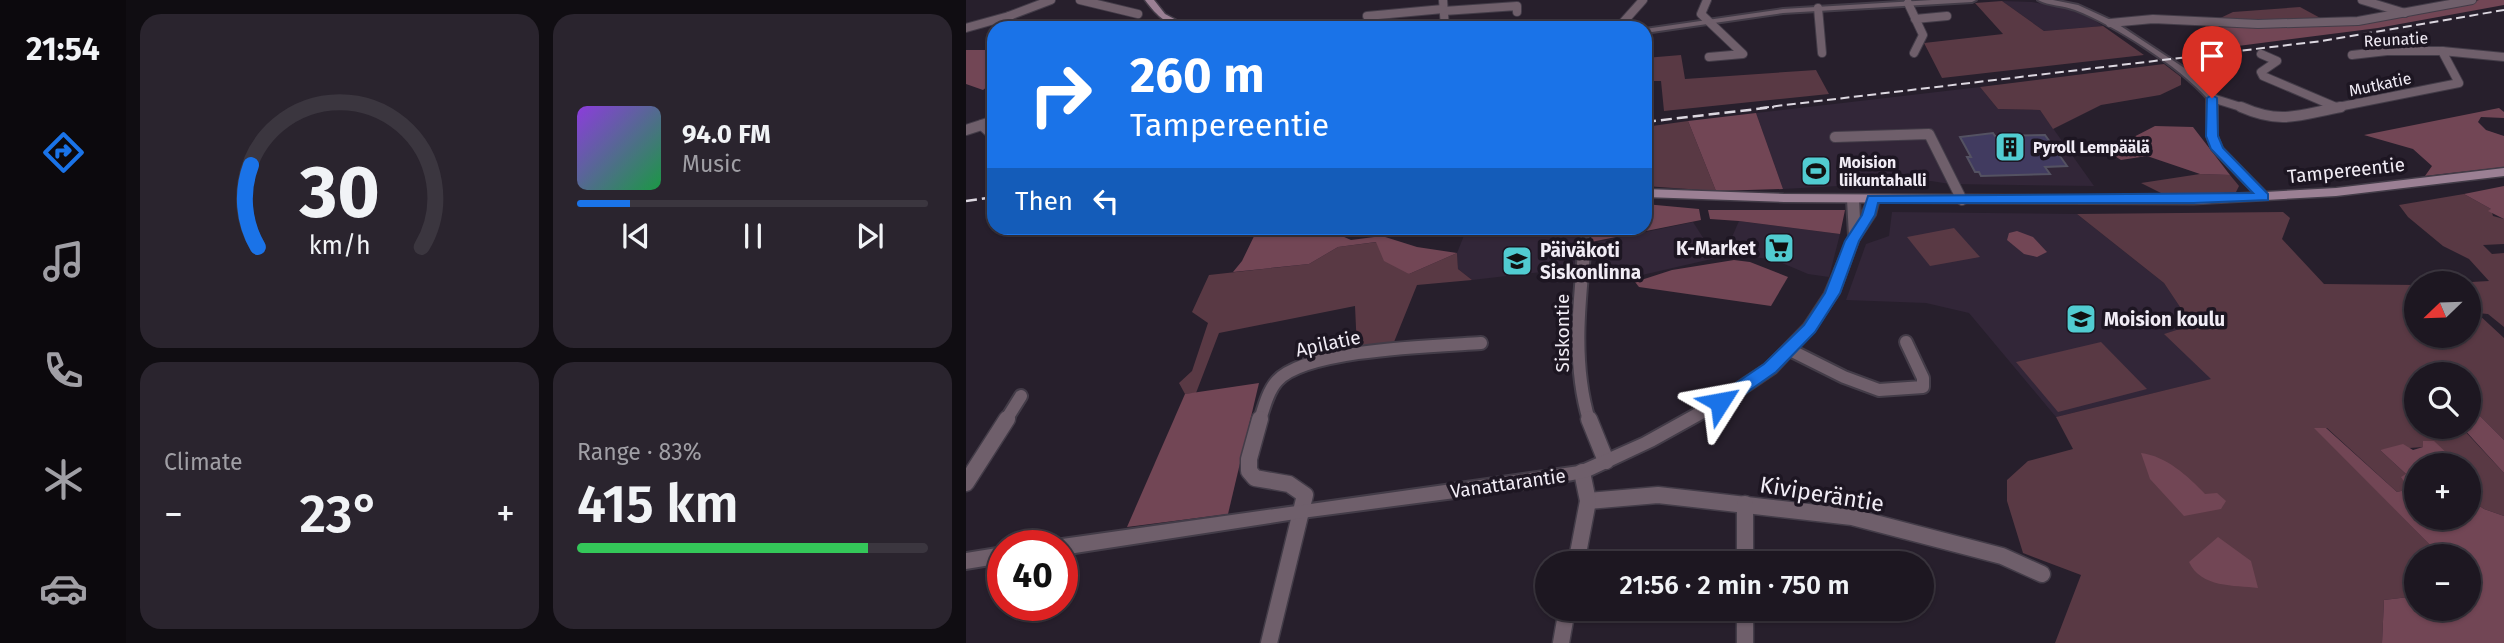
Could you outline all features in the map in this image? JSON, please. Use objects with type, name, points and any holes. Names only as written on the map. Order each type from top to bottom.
[{"type":"main road","points":[[1149,0],[1162,16],[1172,21]]},
{"type":"main road","points":[[1157,0],[1178,21]]},
{"type":"main road","name":"Tampereentie","points":[[1652,194],[1692,197],[1962,200],[2264,197],[2336,192],[2504,172]]},
{"type":"street","points":[[991,21],[1051,0]]},
{"type":"street","points":[[1080,0],[1138,14]]},
{"type":"street","points":[[1443,0],[1445,21]]},
{"type":"street","points":[[1624,21],[1643,0]]},
{"type":"street","points":[[1707,0],[1701,15],[1743,54],[1709,57]]},
{"type":"street","points":[[1652,30],[1852,3],[1972,0]]},
{"type":"street","points":[[2042,0],[2075,7],[2110,23],[2183,71],[2212,98],[2212,136],[2217,149],[2264,197]]},
{"type":"street","points":[[2362,0],[2408,14]]},
{"type":"street","points":[[2110,23],[2162,19],[2258,24],[2358,21],[2408,14],[2472,0]]},
{"type":"street","points":[[1908,3],[1923,35],[1914,53]]},
{"type":"street","points":[[1367,16],[1511,6],[1517,6],[1517,12]]},
{"type":"street","points":[[1818,8],[1822,53]]},
{"type":"street","points":[[1009,16],[1010,21]]},
{"type":"street","points":[[1915,19],[1947,16]]},
{"type":"street","points":[[966,28],[987,22]]},
{"type":"street","name":"Reunatie","points":[[2352,55],[2388,51],[2442,51]]},
{"type":"street","points":[[2442,51],[2504,57]]},
{"type":"street","name":"Mutkatie","points":[[2212,98],[2231,101],[2274,119],[2459,83],[2442,51]]},
{"type":"street","points":[[2261,54],[2277,61],[2261,72],[2263,76],[2336,107]]},
{"type":"street","points":[[966,130],[987,123]]},
{"type":"street","points":[[982,125],[987,130]]},
{"type":"street","points":[[1835,137],[1929,134],[1962,200]]},
{"type":"street","name":"Vanattarantie","points":[[1853,199],[1855,235]]},
{"type":"street","name":"Vanattarantie","points":[[1078,545],[1302,511],[1545,479],[1582,471],[1606,461],[1648,442],[1720,402],[1770,368],[1790,349],[1809,328],[1832,293],[1855,235],[1869,215],[1873,199]]},
{"type":"street","name":"Siskontie","points":[[1585,244],[1579,372],[1595,439],[1606,461]]},
{"type":"street","points":[[1790,349],[1833,372],[1880,390],[1923,387],[1923,378],[1906,342]]},
{"type":"street","name":"Apilatie","points":[[1302,511],[1305,495],[1301,489],[1255,478],[1249,471],[1249,459],[1272,388],[1279,378],[1300,367],[1355,355],[1481,343]]},
{"type":"street","points":[[966,483],[1021,396]]},
{"type":"street","points":[[1578,551],[1588,501],[1582,471]]},
{"type":"street","name":"Kiviperäntie","points":[[1588,501],[1658,495],[1852,517],[2003,556],[2042,574]]},
{"type":"street","points":[[1745,505],[1745,551]]},
{"type":"street","points":[[1269,643],[1302,511]]},
{"type":"street","points":[[966,561],[987,558]]},
{"type":"street","points":[[1561,643],[1565,621]]},
{"type":"street","points":[[1745,621],[1745,643]]},
{"type":"shaded area","points":[[2479,0],[2504,0],[2504,5],[2378,28],[2238,46],[2219,30],[2218,25],[2380,21]]},
{"type":"shaded area","points":[[2002,1],[2062,7],[2089,17],[2103,26],[2044,31]]},
{"type":"shaded area","points":[[2002,1],[2044,31],[2103,26],[2144,55],[1942,78],[1924,43],[2003,34],[1975,3]]},
{"type":"shaded area","points":[[2300,7],[2324,20],[2214,21],[2233,12]]},
{"type":"shaded area","points":[[966,50],[987,50],[987,87],[983,90],[966,84]]},
{"type":"shaded area","points":[[1681,55],[1685,79],[1816,70],[1829,94],[1664,111],[1661,81],[1652,81],[1652,57]]},
{"type":"shaded area","points":[[2164,64],[2181,77],[2181,85],[2160,95],[2101,105],[2053,129],[2040,110],[1998,109],[1980,87]]},
{"type":"shaded area","points":[[1980,87],[1998,109],[2040,110],[2094,186],[1950,184],[1931,181],[1783,189],[1756,113]]},
{"type":"shaded area","points":[[2499,108],[2504,112],[2504,118],[2481,117],[2478,122],[2486,130],[2504,136],[2504,167],[2425,176],[2432,166],[2413,149],[2364,135]]},
{"type":"shaded area","points":[[1756,113],[1783,189],[1716,191],[1688,121]]},
{"type":"shaded area","points":[[1688,121],[1716,191],[1652,186],[1652,126]]},
{"type":"shaded area","points":[[2155,126],[2193,127],[2230,175],[2200,174],[2147,156],[2121,160],[2103,144],[2122,143]]},
{"type":"shaded area","points":[[2200,174],[2230,175],[2239,186],[2236,192],[2176,196],[2165,195],[2141,183]]},
{"type":"shaded area","points":[[2504,186],[2504,219],[2464,194]]},
{"type":"shaded area","points":[[2464,194],[2491,209],[2493,216],[2504,219],[2504,244],[2483,245],[2492,254],[2504,253],[2504,327],[2488,314],[2482,313],[2482,281],[2489,281],[2482,271],[2469,259],[2443,246],[2408,217],[2399,205]]},
{"type":"shaded area","points":[[1652,205],[1699,209],[1701,220],[1652,230]]},
{"type":"shaded area","points":[[1708,210],[1845,210],[1840,234],[1710,219]]},
{"type":"shaded area","name":"Moision koulu","points":[[1892,212],[2077,214],[2164,283],[2192,325],[2165,334],[2212,379],[2056,417],[1969,313],[1926,303],[1846,300],[1866,244],[1889,236]]},
{"type":"shaded area","points":[[2283,212],[2290,218],[2282,239],[2324,284],[2404,285],[2404,348],[2482,348],[2482,318],[2504,338],[2504,440],[2481,417],[2481,362],[2404,362],[2404,439],[2472,439],[2504,473],[2504,516],[2481,507],[2481,453],[2444,453],[2423,441],[2424,447],[2380,450],[2404,472],[2404,490],[2397,492],[2327,428],[2315,428],[2404,518],[2404,530],[2415,530],[2429,544],[2404,544],[2404,598],[2384,600],[2382,643],[2055,643],[2081,575],[2023,553],[2007,501],[2007,480],[2028,461],[2073,449],[2056,417],[2211,379],[2164,334],[2192,325],[2164,283],[2077,214]]},
{"type":"shaded area","points":[[1739,221],[1840,234],[1829,277],[1808,274],[1775,260],[1725,253]]},
{"type":"shaded area","points":[[1693,222],[1716,258],[1616,281],[1598,242],[1631,235],[1652,235],[1652,231]]},
{"type":"shaded area","points":[[1954,228],[1980,257],[1930,266],[1907,237]]},
{"type":"shaded area","points":[[2017,231],[2033,237],[2047,252],[2037,257],[2024,254],[2007,240],[2009,233]]},
{"type":"shaded area","points":[[1255,235],[1340,235],[1351,240],[1382,236],[1417,247],[1457,253],[1409,274],[1384,261],[1376,242],[1338,247],[1309,264],[1233,272],[1242,261]]},
{"type":"shaded area","name":"Päiväkoti Siskonlinna","points":[[1464,235],[1580,235],[1577,268],[1472,280],[1458,269],[1457,253]]},
{"type":"shaded area","points":[[1592,235],[1626,235],[1591,242]]},
{"type":"shaded area","points":[[1377,242],[1409,274],[1457,253],[1458,269],[1472,280],[1417,285],[1394,342],[1357,349],[1355,306],[1219,333],[1196,393],[1185,394],[1179,383],[1192,371],[1208,323],[1192,312],[1209,275],[1309,264],[1338,247]]},
{"type":"shaded area","points":[[1734,260],[1750,262],[1788,277],[1771,306],[1639,287],[1635,282],[1672,270]]},
{"type":"shaded area","points":[[2101,342],[2147,389],[2058,412],[2016,362]]},
{"type":"shaded area","points":[[1259,383],[1228,514],[1127,527],[1185,394]]},
{"type":"shaded area","points":[[2481,417],[2504,440],[2504,473],[2473,439],[2481,439]]},
{"type":"shaded area","points":[[2314,428],[2326,428],[2397,492],[2404,490],[2404,519]]},
{"type":"shaded area","points":[[2423,441],[2434,441],[2447,453],[2404,453],[2404,472],[2380,450],[2403,444],[2413,450],[2423,447]]},
{"type":"shaded area","points":[[2141,453],[2168,463],[2205,494],[2217,493],[2226,501],[2221,509],[2184,516],[2150,479]]},
{"type":"shaded area","points":[[2481,507],[2504,516],[2504,643],[2382,643],[2384,600],[2404,598],[2404,621],[2481,621],[2481,544],[2429,544],[2415,530],[2481,530]]},
{"type":"shaded area","points":[[2218,537],[2251,561],[2258,588],[2219,584],[2201,577],[2194,570],[2189,562]]},
{"type":"building","name":"Pyroll Lempäälä","points":[[1993,133],[1995,136],[2045,135],[2067,166],[2045,167],[2050,174],[1981,176],[1979,172],[1975,172],[1967,157],[1971,157],[1960,137]]},
{"type":"railway","points":[[1760,108],[2322,41],[2504,10]]},
{"type":"railway","points":[[1652,121],[1774,107]]},
{"type":"railway","points":[[966,201],[987,198]]},
{"type":"place","name":"Pyroll Lempäälä","points":[[2010,147]]},
{"type":"place","name":"Moision liikuntahalli","points":[[1816,171]]},
{"type":"place","name":"K-Market","points":[[1779,248]]},
{"type":"place","name":"Päiväkoti Siskonlinna","points":[[1517,261]]},
{"type":"place","name":"Moision koulu","points":[[2081,319]]},
{"type":"route","points":[[1720,402],[1770,368],[1809,328],[1832,293],[1852,241],[1869,215],[1873,199],[2194,200],[2264,197],[2217,149],[2212,136],[2212,98]]}]
